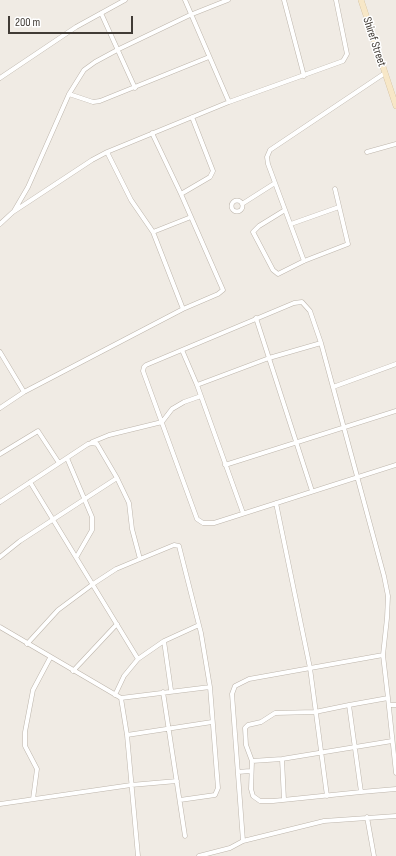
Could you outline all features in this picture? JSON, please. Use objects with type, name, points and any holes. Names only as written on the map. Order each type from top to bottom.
[{"type":"main road","name":"Shiref Street","points":[[361,0],[396,103]]},
{"type":"street","points":[[0,78],[40,50],[125,0]]},
{"type":"street","points":[[185,0],[190,15],[229,102]]},
{"type":"street","points":[[14,212],[28,187],[70,94],[84,70],[95,62],[119,49],[190,15],[228,0]]},
{"type":"street","points":[[284,0],[304,76]]},
{"type":"street","points":[[0,224],[14,212],[92,160],[107,152],[229,102],[343,62],[346,58],[346,48],[336,0]]},
{"type":"street","points":[[101,13],[119,49],[135,88]]},
{"type":"street","points":[[70,94],[92,102],[100,101],[209,57]]},
{"type":"street","points":[[304,261],[268,164],[270,150],[385,73]]},
{"type":"street","points":[[181,194],[210,177],[213,171],[192,117]]},
{"type":"street","points":[[0,408],[24,392],[183,309],[218,294],[223,288],[152,133]]},
{"type":"street","points":[[367,152],[396,144]]},
{"type":"street","points":[[107,152],[131,200],[153,232],[183,309]]},
{"type":"street","points":[[242,204],[275,183]]},
{"type":"street","points":[[286,210],[255,229],[254,235],[276,274],[304,261],[348,244],[335,189]]},
{"type":"street","points":[[291,224],[339,207]]},
{"type":"street","points":[[153,232],[191,217]]},
{"type":"street","points":[[396,465],[358,477],[312,491],[276,503],[243,512],[214,523],[203,523],[197,519],[144,367],[281,307],[302,302],[310,310],[345,428],[358,477],[388,596],[388,618],[383,655],[396,773]]},
{"type":"street","points":[[256,318],[295,443],[312,491]]},
{"type":"street","points":[[197,385],[269,358],[321,343]]},
{"type":"street","points":[[182,350],[197,385],[243,512]]},
{"type":"street","points":[[0,353],[24,392]]},
{"type":"street","points":[[333,387],[396,364]]},
{"type":"street","points":[[0,502],[92,443],[109,435],[162,422],[172,409],[184,402],[201,396]]},
{"type":"street","points":[[225,465],[396,411]]},
{"type":"street","points":[[0,454],[38,431],[59,463]]},
{"type":"street","points":[[92,443],[97,444],[102,451],[117,478],[131,509],[132,529],[140,559]]},
{"type":"street","points":[[67,458],[86,498],[92,517],[92,530],[77,556]]},
{"type":"street","points":[[0,557],[54,518],[117,478]]},
{"type":"street","points":[[30,482],[54,518],[138,659]]},
{"type":"street","points":[[276,503],[310,668],[327,796]]},
{"type":"street","points":[[27,644],[58,610],[116,569],[174,545],[179,546],[199,625],[210,687],[217,792],[215,795],[180,800]]},
{"type":"street","points":[[73,671],[117,624]]},
{"type":"street","points":[[115,695],[124,676],[138,659],[164,640],[199,625]]},
{"type":"street","points":[[0,627],[50,658],[121,698],[171,690],[210,687]]},
{"type":"street","points":[[164,640],[171,690]]},
{"type":"street","points":[[243,841],[232,694],[235,686],[249,679],[383,655]]},
{"type":"street","points":[[33,800],[37,769],[24,746],[25,732],[33,690],[50,658]]},
{"type":"street","points":[[162,692],[185,836]]},
{"type":"street","points":[[121,698],[127,735],[138,856]]},
{"type":"street","points":[[388,698],[315,712],[276,713],[261,722],[248,725],[245,728],[246,745],[252,761],[250,771],[251,789],[256,799],[260,801],[396,789]]},
{"type":"street","points":[[349,705],[361,792]]},
{"type":"street","points":[[389,705],[396,705]]},
{"type":"street","points":[[127,735],[212,722]]},
{"type":"street","points":[[252,761],[282,758],[392,740]]},
{"type":"street","points":[[282,758],[284,800]]},
{"type":"street","points":[[238,772],[250,771]]},
{"type":"street","points":[[0,804],[132,785],[177,781]]},
{"type":"street","points":[[200,856],[230,848],[243,841],[324,821],[396,816]]},
{"type":"street","points":[[367,817],[374,856]]}]
